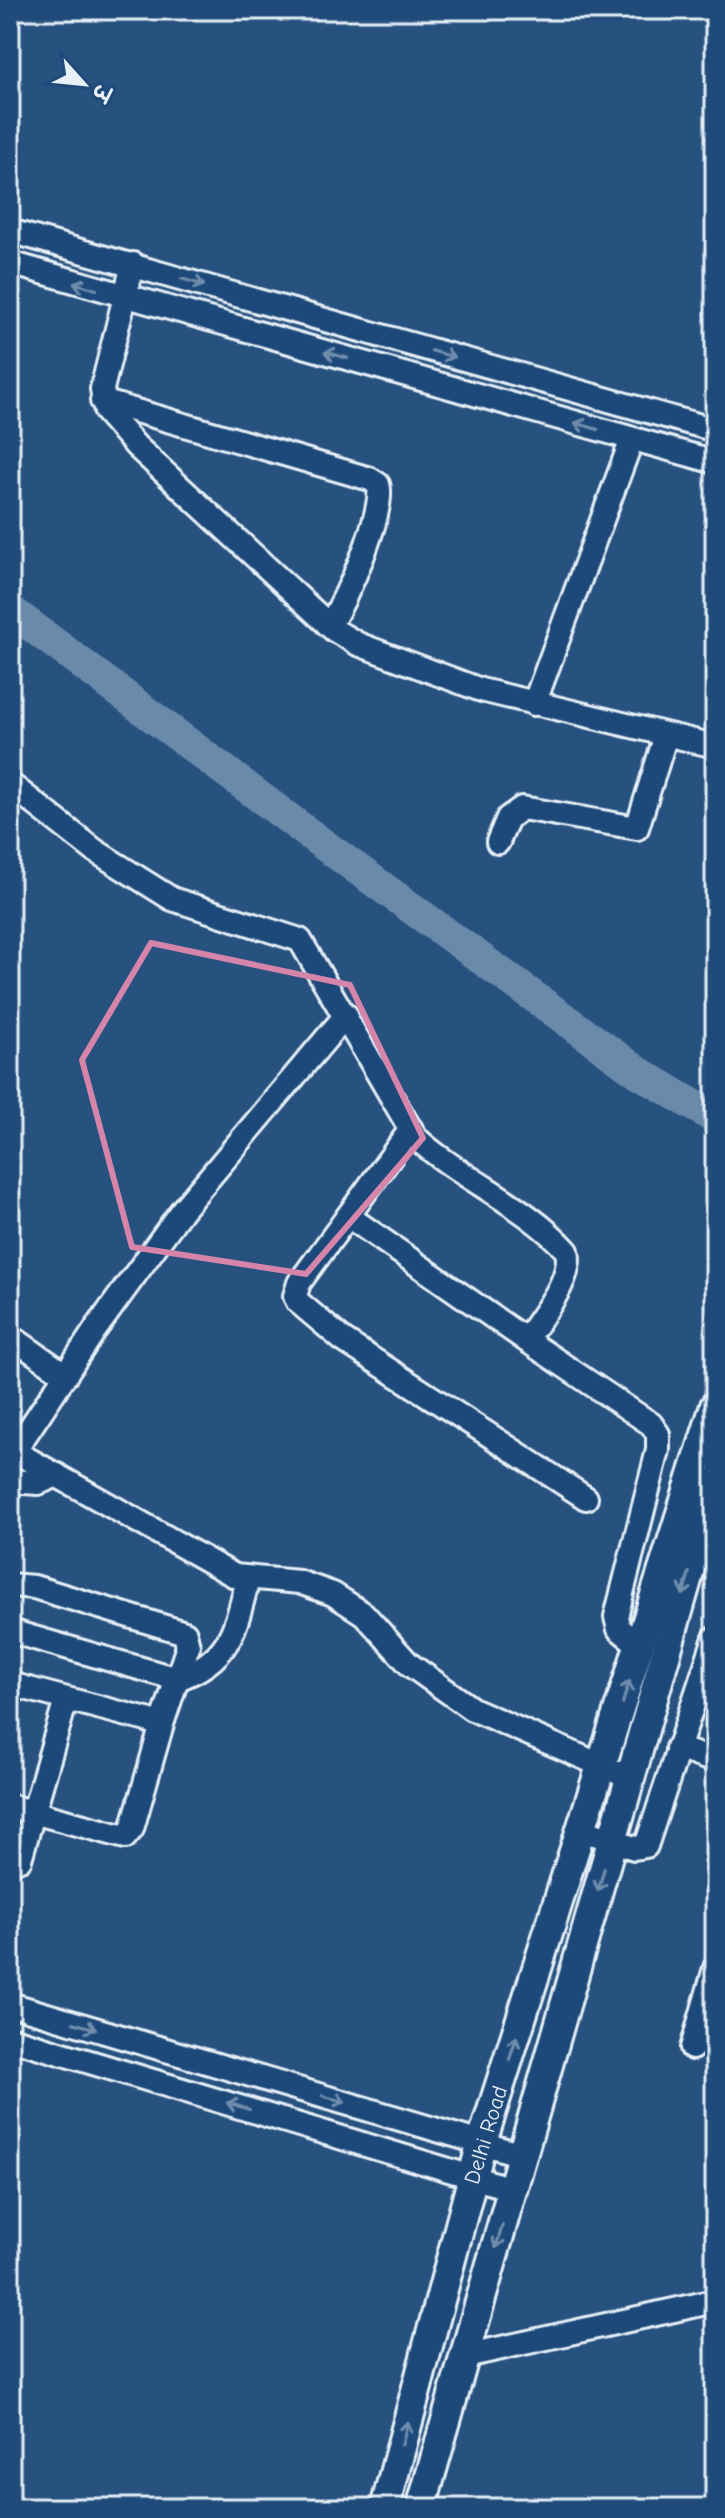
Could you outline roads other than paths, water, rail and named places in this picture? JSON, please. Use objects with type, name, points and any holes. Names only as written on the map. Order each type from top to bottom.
[{"type":"main road","name":"Delhi Road","points":[[385,2508],[482,2142],[715,1406]]},
{"type":"main road","name":"Delhi Road","points":[[421,2508],[715,1482]]},
{"type":"street","points":[[10,231],[715,430]]},
{"type":"street","points":[[10,263],[125,298],[715,462]]},
{"type":"street","points":[[133,264],[102,389],[102,401],[120,431],[329,625],[358,644],[430,673],[534,704],[715,746]]},
{"type":"street","points":[[102,401],[370,479],[378,484],[379,506],[341,605],[329,625]]},
{"type":"street","points":[[534,704],[632,439]]},
{"type":"street","points":[[498,842],[508,818],[522,808],[637,828],[666,735]]},
{"type":"street","points":[[10,784],[94,850],[172,899],[300,940],[411,1129],[439,1158],[504,1201],[567,1251],[570,1262],[564,1278],[526,1340]]},
{"type":"street","points":[[346,1015],[182,1210],[12,1450],[223,1569],[248,1579],[290,1581],[333,1594],[364,1614],[409,1664],[443,1691],[520,1733],[630,1778]]},
{"type":"street","points":[[411,1129],[299,1283],[295,1296],[343,1340],[586,1498]]},
{"type":"street","points":[[348,1216],[651,1424],[658,1434],[658,1450],[616,1617],[619,1629],[640,1646]]},
{"type":"street","points":[[10,1336],[66,1375]]},
{"type":"street","points":[[10,1481],[38,1483],[57,1475]]},
{"type":"street","points":[[10,1631],[177,1679],[197,1672],[227,1646],[248,1579]]},
{"type":"street","points":[[10,1585],[34,1587],[182,1631],[188,1646],[129,1834],[125,1837],[10,1806]]},
{"type":"street","points":[[583,1830],[634,1848],[646,1846],[715,1638]]},
{"type":"street","points":[[10,1684],[162,1724]]},
{"type":"street","points":[[10,1863],[20,1859],[66,1700]]},
{"type":"street","points":[[677,1748],[715,1761]]},
{"type":"street","points":[[715,1968],[692,2048],[715,2036]]},
{"type":"street","points":[[10,2004],[522,2155]]},
{"type":"street","points":[[10,2038],[512,2189]]},
{"type":"street","points":[[465,2356],[715,2301]]},
{"type":"waterway","points":[[10,610],[320,842],[638,1072],[715,1118]]}]
